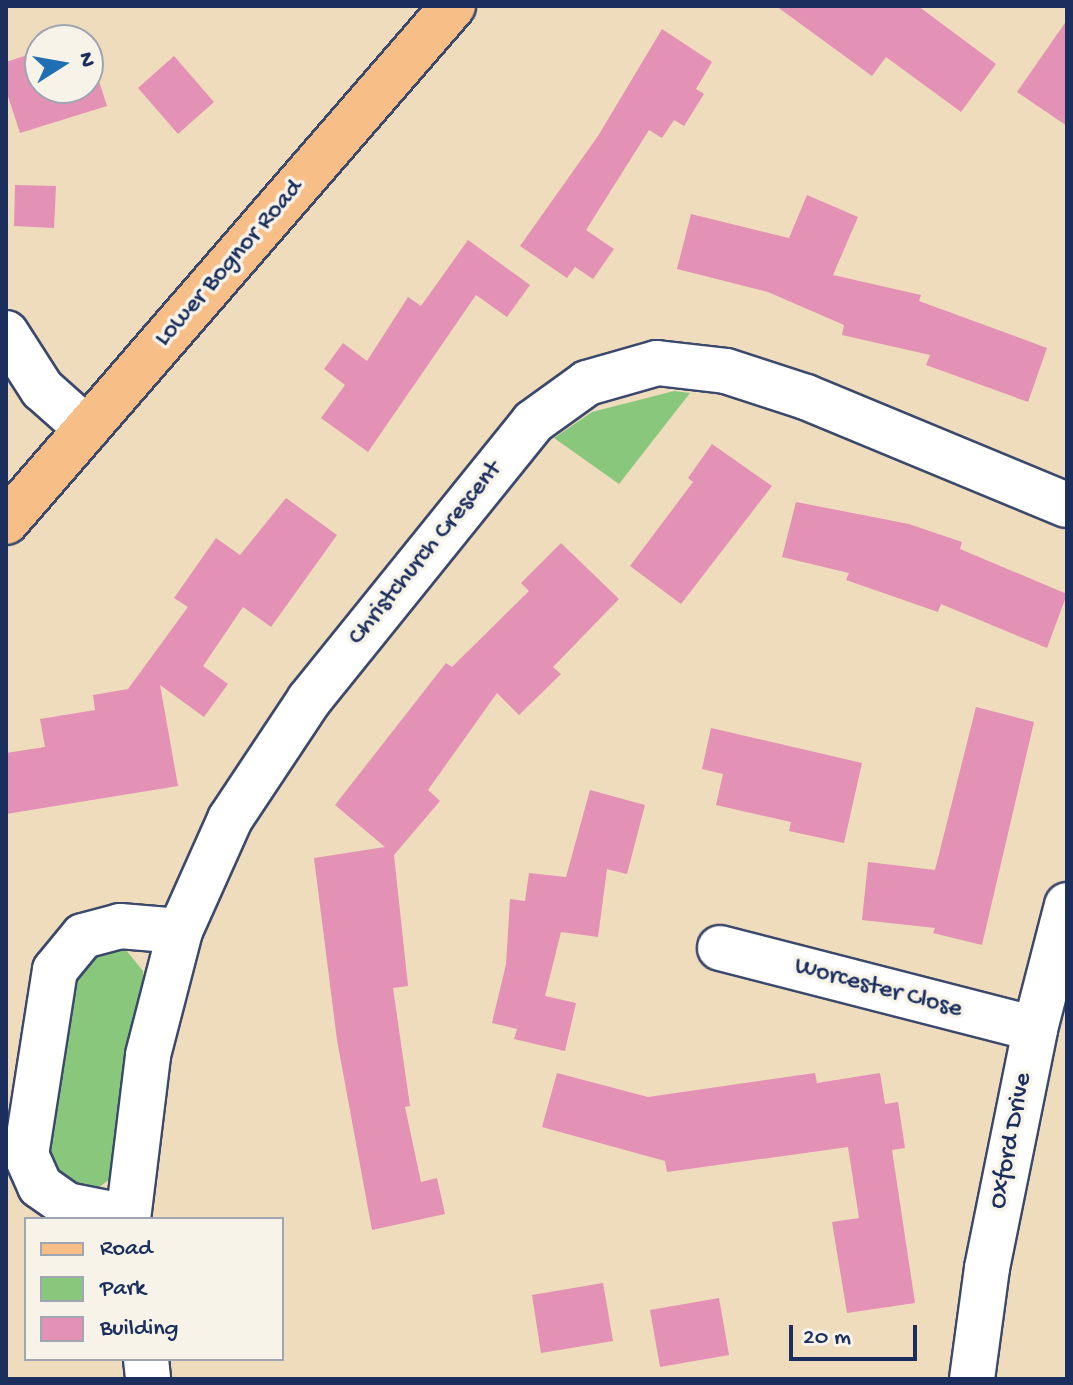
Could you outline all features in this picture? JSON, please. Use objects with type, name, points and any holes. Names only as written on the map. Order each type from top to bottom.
[{"type":"main road","name":"Lower Bognor Road","points":[[6,522],[453,6]]},
{"type":"street","points":[[10,347],[42,389],[87,429]]},
{"type":"street","name":"Christchurch Crescent","points":[[128,1217],[148,1055],[180,931],[230,819],[309,700],[533,422],[587,383],[657,363],[726,371],[806,397],[1067,505]]},
{"type":"street","name":"Oxford Drive","points":[[972,1379],[987,1268],[1035,1029],[1067,905]]},
{"type":"street","points":[[123,1217],[67,1205],[40,1186],[26,1155],[55,970],[83,936],[120,926],[180,931]]},
{"type":"street","name":"Worcester Close","points":[[720,948],[1035,1029]]},
{"type":"green space","points":[[674,391],[690,393],[619,484],[554,438],[592,412]]},
{"type":"green space","points":[[99,947],[125,949],[143,971],[144,994],[111,1178],[92,1193],[69,1191],[44,1155],[74,968]]},
{"type":"building","points":[[776,6],[918,6],[996,64],[961,112],[886,57],[872,76]]},
{"type":"building","points":[[1067,20],[1067,126],[1017,92]]},
{"type":"building","points":[[662,29],[712,62],[696,89],[704,94],[684,126],[674,120],[662,138],[649,130],[586,230],[614,249],[593,279],[575,267],[567,278],[520,246],[598,136]]},
{"type":"building","points":[[24,56],[24,104],[104,104],[104,97],[107,106],[20,133],[6,90],[6,62]]},
{"type":"building","points":[[174,56],[214,102],[178,134],[138,88]]},
{"type":"building","points":[[15,185],[56,186],[54,228],[14,226]]},
{"type":"building","points":[[807,195],[858,217],[833,275],[921,295],[919,301],[1047,348],[1028,402],[926,365],[930,355],[842,335],[844,325],[768,292],[677,269],[691,214],[789,238]]},
{"type":"building","points":[[468,240],[530,285],[507,317],[476,295],[368,452],[321,418],[345,385],[324,369],[343,343],[367,361],[408,297],[421,306]]},
{"type":"building","points":[[712,444],[772,486],[681,604],[630,566],[693,482],[688,478]]},
{"type":"building","points":[[286,498],[337,535],[271,627],[243,607],[203,666],[228,684],[204,717],[160,685],[178,786],[6,814],[6,753],[45,747],[40,719],[95,710],[93,695],[128,689],[188,607],[174,598],[216,538],[240,555]]},
{"type":"building","points":[[796,502],[909,524],[962,542],[960,549],[1067,594],[1047,648],[941,604],[938,612],[846,580],[849,573],[782,557]]},
{"type":"building","points":[[561,543],[619,599],[553,667],[561,674],[519,715],[497,693],[428,790],[440,801],[394,855],[408,986],[393,988],[410,1106],[405,1107],[421,1182],[437,1178],[445,1214],[372,1230],[337,1040],[314,858],[385,847],[335,805],[446,663],[452,667],[529,591],[521,583]]},
{"type":"building","points":[[976,707],[1034,722],[982,945],[933,933],[935,928],[862,920],[868,862],[935,870]]},
{"type":"building","points":[[711,728],[862,763],[844,843],[789,831],[791,822],[716,805],[723,774],[702,769]]},
{"type":"building","points":[[590,790],[645,805],[627,874],[607,869],[598,937],[561,932],[545,996],[576,1003],[565,1051],[514,1039],[517,1029],[492,1023],[506,964],[510,899],[525,901],[529,873],[566,877]]},
{"type":"building","points":[[557,1073],[648,1097],[815,1073],[817,1083],[880,1073],[885,1104],[898,1102],[905,1148],[892,1150],[915,1303],[847,1313],[832,1222],[859,1218],[848,1147],[667,1172],[665,1161],[542,1127]]},
{"type":"building","points":[[603,1283],[613,1341],[541,1353],[532,1295]]},
{"type":"building","points":[[719,1298],[729,1355],[660,1367],[650,1310]]}]
